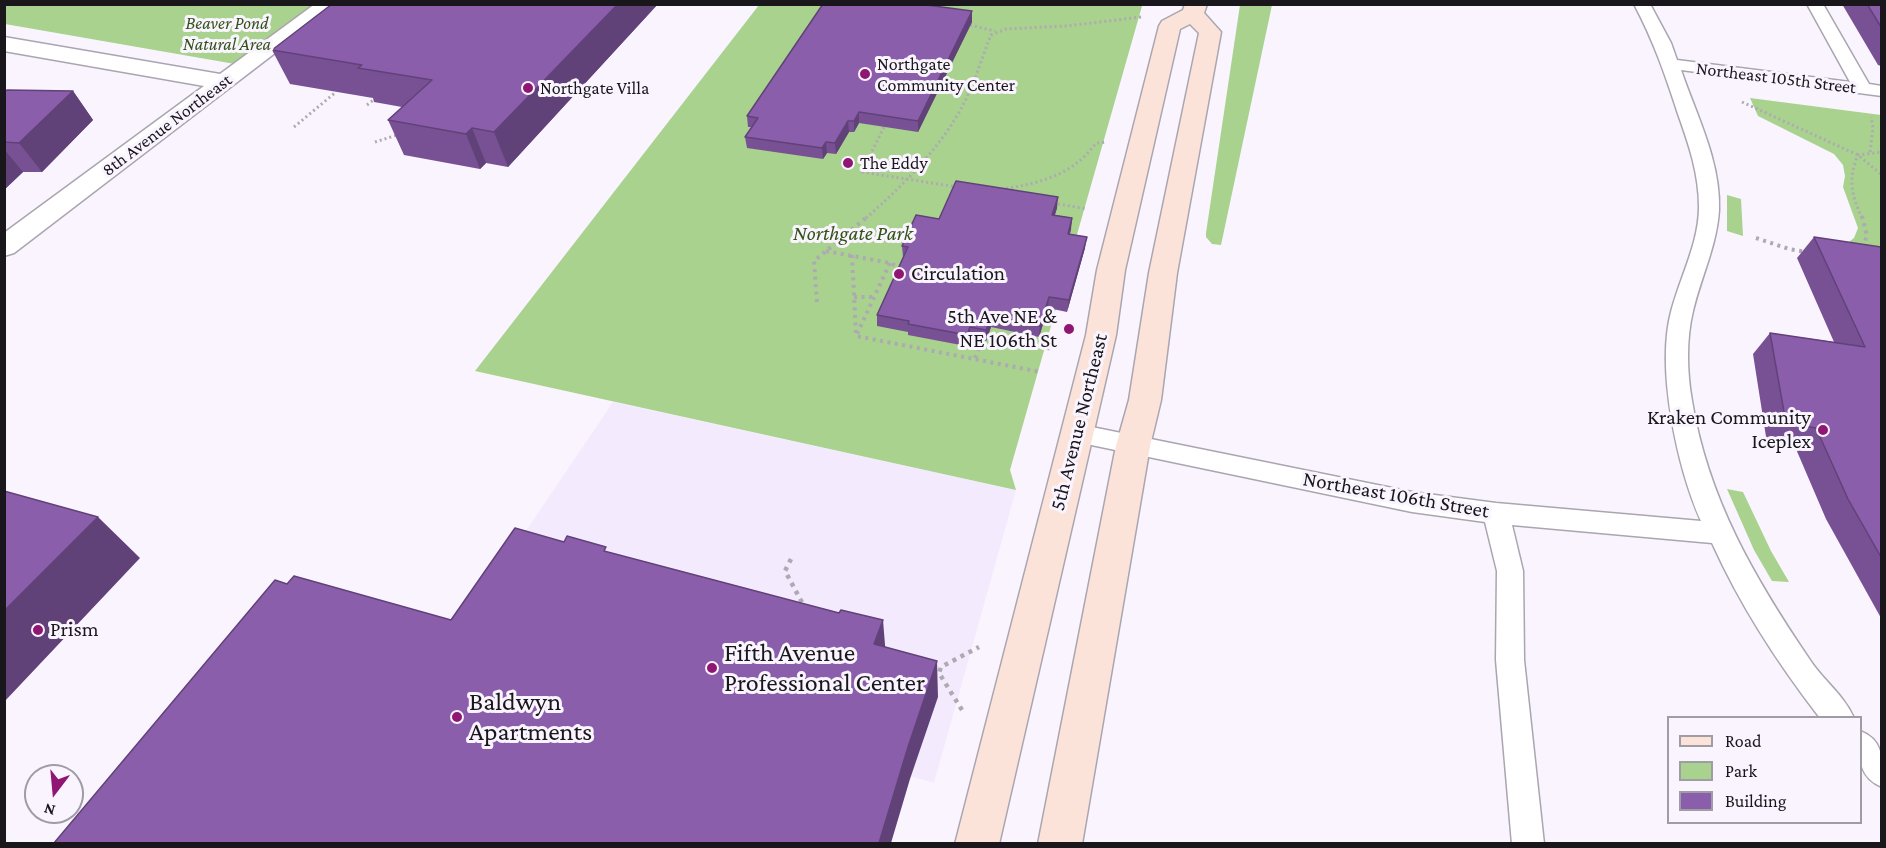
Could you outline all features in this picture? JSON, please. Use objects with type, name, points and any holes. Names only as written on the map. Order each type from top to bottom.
[{"type":"main road","name":"5th Avenue Northeast","points":[[977,843],[1101,335],[1111,270],[1170,26],[1195,9],[1210,32],[1163,273],[1145,400],[1133,446],[1060,843]]},
{"type":"street","name":"8th Avenue Northeast","points":[[4,247],[329,4]]},
{"type":"street","points":[[4,44],[224,82]]},
{"type":"lane","points":[[1642,4],[1663,43],[1704,163],[1709,209],[1706,235],[1682,311],[1677,335],[1680,401],[1707,505],[1736,567],[1791,655],[1838,716]]},
{"type":"lane","points":[[1815,4],[1863,89]]},
{"type":"lane","name":"Northeast 105th Street","points":[[1670,64],[1881,91]]},
{"type":"lane","name":"Northeast 106th Street","points":[[1077,433],[1412,502],[1496,513],[1719,533]]},
{"type":"lane","points":[[1496,513],[1510,571],[1510,660],[1528,843]]},
{"type":"lane","points":[[1862,748],[1881,772]]},
{"type":"path","points":[[970,25],[996,31],[1141,17]]},
{"type":"path","points":[[817,302],[814,261],[866,219],[908,179],[953,122],[970,90],[988,39],[996,31]]},
{"type":"path","points":[[294,127],[336,92]]},
{"type":"path","points":[[367,105],[382,92]]},
{"type":"path","points":[[1732,98],[1858,155],[1881,175]]},
{"type":"path","points":[[1870,152],[1871,120]]},
{"type":"path","points":[[884,127],[862,172],[962,188]]},
{"type":"path","points":[[375,142],[401,134]]},
{"type":"path","points":[[1005,195],[994,193],[1058,175],[1085,158],[1096,143],[1106,142]]},
{"type":"path","points":[[1858,155],[1881,152]]},
{"type":"path","points":[[1858,155],[1850,175],[1849,189],[1868,230],[1867,239],[1861,251]]},
{"type":"path","points":[[1874,169],[1881,170]]},
{"type":"path","points":[[1052,203],[1087,208]]},
{"type":"path","points":[[1756,238],[1789,249],[1811,252]]},
{"type":"path","points":[[826,251],[890,263],[903,269]]},
{"type":"path","points":[[852,255],[856,336]]},
{"type":"path","points":[[856,336],[890,263]]},
{"type":"path","points":[[854,297],[874,297]]},
{"type":"path","points":[[988,335],[1052,349]]},
{"type":"path","points":[[856,336],[1041,372]]},
{"type":"path","points":[[975,358],[981,340]]},
{"type":"path","points":[[791,559],[785,571],[804,606]]},
{"type":"path","points":[[962,710],[939,673],[941,667],[979,647]]},
{"type":"shaded area","points":[[613,402],[1016,490],[934,783],[481,650],[507,559]]},
{"type":"green space","name":"Northgate Park","points":[[1137,4],[1142,6],[1010,470],[1016,490],[475,371],[759,5]]},
{"type":"green space","name":"Beaver Pond Natural Area","points":[[4,5],[316,5],[235,64],[5,24]]},
{"type":"green space","points":[[1240,5],[1272,5],[1221,245],[1212,244],[1206,237],[1206,233]]},
{"type":"green space","points":[[1750,98],[1881,115],[1881,268],[1845,245],[1854,238],[1858,228],[1843,187],[1845,176],[1843,165],[1834,154],[1758,116]]},
{"type":"green space","points":[[1727,195],[1741,199],[1743,236],[1727,231]]},
{"type":"green space","points":[[1727,489],[1743,492],[1771,551],[1789,582],[1772,581],[1754,550]]},
{"type":"building","points":[[332,4],[618,4],[494,132],[472,128],[466,134],[388,120],[432,80],[358,68],[362,65],[272,50]]},
{"type":"building","name":"Northgate Community Center","points":[[823,4],[919,4],[972,11],[918,121],[859,112],[854,121],[848,121],[835,143],[826,142],[822,148],[745,137],[758,118],[747,116]]},
{"type":"building","points":[[1867,4],[1881,4],[1881,27]]},
{"type":"building","points":[[7,90],[73,91],[19,143],[4,142],[4,92]]},
{"type":"building","points":[[956,181],[1058,197],[1052,215],[1072,218],[1068,234],[1087,237],[1069,300],[1049,297],[1040,326],[992,316],[986,330],[970,327],[967,335],[908,324],[909,321],[877,315],[908,247],[902,246],[916,215],[939,219]]},
{"type":"building","points":[[1814,237],[1881,247],[1881,557],[1848,499],[1816,428],[1786,423],[1770,333],[1865,347]]},
{"type":"building","points":[[4,491],[98,517],[4,611]]},
{"type":"building","points":[[515,528],[564,542],[567,536],[606,547],[604,551],[839,613],[841,610],[883,620],[874,644],[937,661],[879,843],[54,843],[70,824],[84,824],[84,807],[275,580],[287,584],[294,576],[451,620]]},
{"type":"place","name":"Northgate Community Center","points":[[865,74]]},
{"type":"place","name":"Northgate Villa","points":[[528,88]]},
{"type":"place","name":"The Eddy","points":[[848,163]]},
{"type":"place","name":"Circulation","points":[[899,274]]},
{"type":"place","name":"5th Ave NE & NE 106th St","points":[[1069,329]]},
{"type":"place","name":"Kraken Community Iceplex","points":[[1823,430]]},
{"type":"place","name":"Prism","points":[[38,630]]},
{"type":"place","name":"Fifth Avenue Professional Center","points":[[712,668]]},
{"type":"place","name":"Baldwyn Apartments","points":[[457,717]]}]
